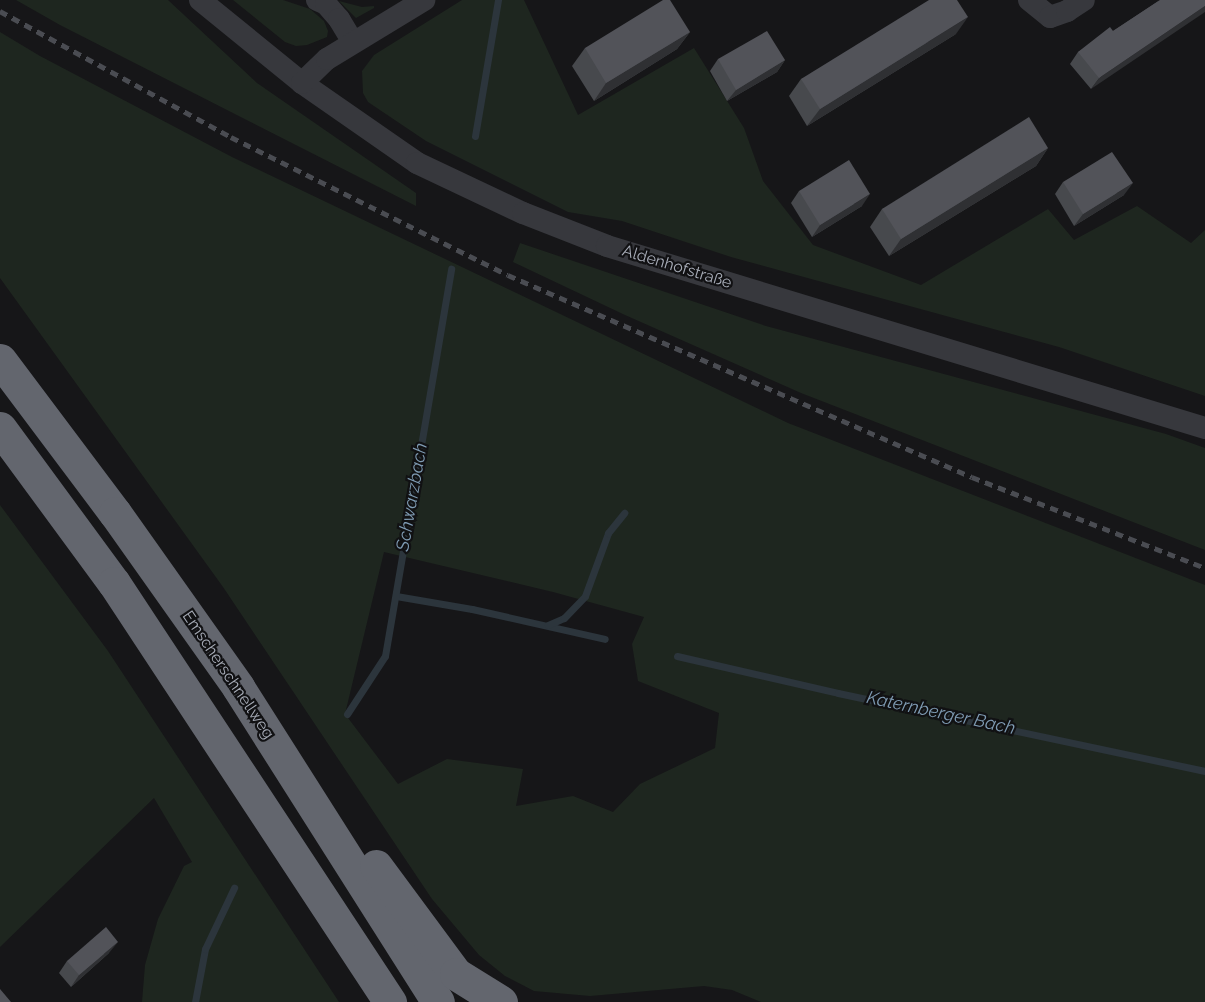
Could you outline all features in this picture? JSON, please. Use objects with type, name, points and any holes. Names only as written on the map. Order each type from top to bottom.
[{"type":"highway","name":"Emscherschnellweg","points":[[0,360],[115,513],[238,687],[438,1002]]},
{"type":"highway","points":[[0,428],[114,583],[240,770],[390,1002]]},
{"type":"highway","points":[[238,687],[294,744],[387,884],[456,974],[501,1002]]},
{"type":"street","name":"Aldenhofstraße","points":[[200,0],[302,83],[417,163],[523,213],[607,246],[1205,428]]},
{"type":"street","points":[[317,0],[326,4],[339,19],[353,42]]},
{"type":"street","points":[[302,83],[327,59],[424,0]]},
{"type":"street","points":[[1029,0],[1050,17],[1068,11],[1084,0]]},
{"type":"shaded area","points":[[16,0],[168,0],[257,83],[416,193],[416,206],[60,25]]},
{"type":"shaded area","points":[[233,0],[283,0],[310,9],[324,21],[328,31],[327,37],[307,45],[296,46],[285,42]]},
{"type":"shaded area","points":[[462,0],[524,0],[578,115],[694,48],[744,128],[763,181],[813,245],[921,285],[1048,209],[1074,240],[1137,206],[1191,243],[1205,230],[1205,396],[1059,347],[731,257],[622,221],[568,212],[426,141],[368,102],[363,93],[362,71],[374,55]]},
{"type":"shaded area","points":[[339,1],[362,7],[374,6],[374,8],[356,18]]},
{"type":"shaded area","points":[[0,32],[40,56],[232,157],[788,423],[1205,585],[1205,1002],[761,1002],[732,990],[704,986],[590,996],[534,991],[505,976],[479,955],[432,899],[223,587],[0,278]],"holes":[[[384,552],[553,592],[644,617],[632,644],[638,681],[719,713],[715,748],[640,784],[613,812],[573,796],[516,806],[523,769],[447,759],[398,784],[345,714]]]},
{"type":"shaded area","points":[[520,243],[766,326],[1166,434],[1205,448],[1205,550],[801,393],[625,315],[513,262]]},
{"type":"shaded area","points":[[0,505],[108,651],[339,1002],[142,1002],[145,965],[158,919],[184,866],[192,862],[154,798],[0,947]]},
{"type":"building","points":[[663,0],[670,0],[690,32],[606,83],[585,48]]},
{"type":"building","points":[[929,0],[957,0],[968,17],[820,109],[801,79]]},
{"type":"building","points":[[1160,0],[1205,0],[1205,6],[1099,78],[1078,52],[1110,27],[1113,31]]},
{"type":"building","points":[[767,31],[785,60],[736,90],[718,59]]},
{"type":"building","points":[[1029,117],[1048,148],[901,239],[882,209]]},
{"type":"building","points":[[1112,152],[1133,183],[1083,214],[1063,182]]},
{"type":"building","points":[[849,160],[870,194],[820,225],[799,191]]},
{"type":"building","points":[[106,927],[118,942],[79,975],[67,961]]},
{"type":"building","points":[[0,989],[11,1002],[0,1002]]},
{"type":"waterway","name":"Schwarzbach","points":[[475,136],[498,0]]},
{"type":"waterway","name":"Schwarzbach","points":[[347,714],[385,656],[451,269]]},
{"type":"waterway","points":[[548,625],[564,618],[585,596],[608,533],[624,513]]},
{"type":"waterway","name":"Katernberger Bach","points":[[396,596],[472,609],[605,639]]},
{"type":"waterway","name":"Katernberger Bach","points":[[677,656],[838,693],[1205,771]]},
{"type":"waterway","name":"Schwarzbach","points":[[195,1002],[205,949],[234,888]]},
{"type":"railway","points":[[0,11],[231,137],[508,275],[972,477],[1205,568]]}]
